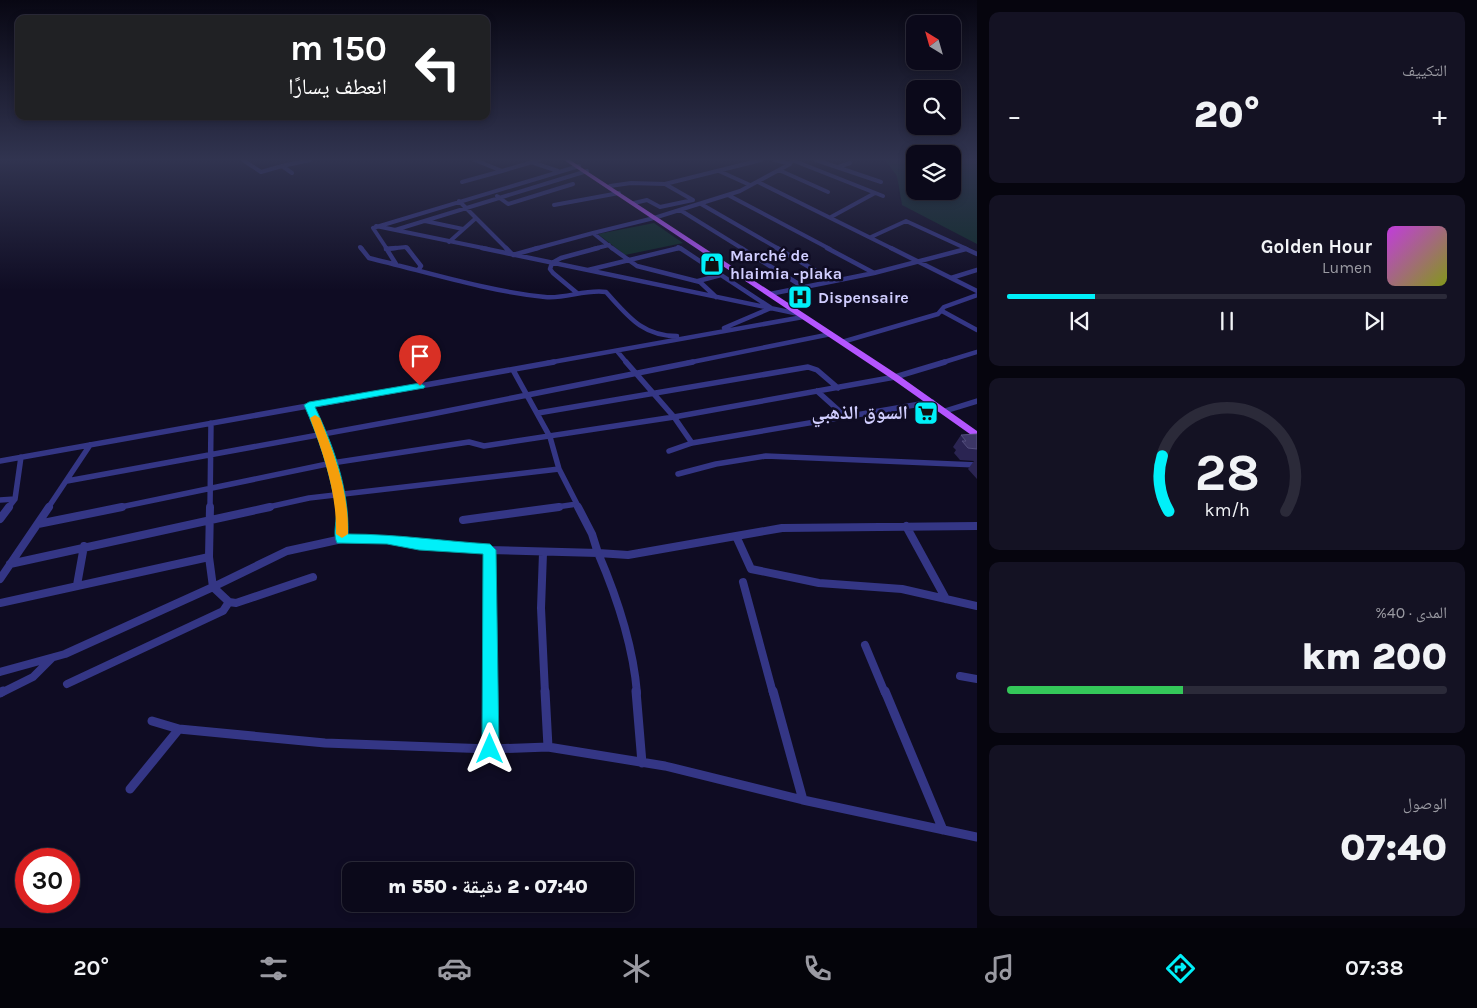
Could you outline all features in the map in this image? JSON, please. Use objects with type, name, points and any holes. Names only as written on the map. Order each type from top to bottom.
[{"type":"main road","points":[[634,203],[932,402],[977,436]]},
{"type":"street","points":[[396,264],[372,229],[376,226],[454,203]]},
{"type":"street","points":[[461,203],[513,255]]},
{"type":"street","points":[[394,230],[482,203]]},
{"type":"street","points":[[554,205],[563,203]]},
{"type":"street","points":[[653,203],[660,207],[676,203]]},
{"type":"street","points":[[684,203],[690,207]]},
{"type":"street","points":[[744,203],[874,273]]},
{"type":"street","points":[[802,203],[977,291]]},
{"type":"street","points":[[831,217],[856,203]]},
{"type":"street","points":[[513,255],[701,204],[833,281]]},
{"type":"street","points":[[680,210],[804,288]]},
{"type":"street","points":[[449,242],[476,218]]},
{"type":"street","points":[[424,221],[463,229]]},
{"type":"street","points":[[871,237],[906,221],[977,254]]},
{"type":"street","points":[[376,226],[801,315]]},
{"type":"street","points":[[593,233],[635,264],[653,272],[698,281],[708,287],[716,297]]},
{"type":"street","points":[[577,293],[553,273],[550,268],[552,263],[561,258],[609,245]]},
{"type":"street","points":[[360,247],[369,258],[539,296],[559,298],[594,290],[606,292],[637,326],[672,337],[729,326],[771,308]]},
{"type":"street","points":[[386,250],[406,247],[420,266],[419,270]]},
{"type":"street","points":[[587,270],[679,248],[771,308]]},
{"type":"street","points":[[770,294],[874,273],[966,249]]},
{"type":"street","points":[[952,278],[977,270]]},
{"type":"street","points":[[698,281],[721,275]]},
{"type":"street","points":[[842,342],[942,311],[944,307],[977,296]]},
{"type":"street","points":[[942,311],[977,330]]},
{"type":"street","points":[[0,461],[512,370],[801,315]]},
{"type":"street","points":[[67,481],[322,432],[427,415],[831,334]]},
{"type":"street","points":[[616,351],[674,417],[692,443]]},
{"type":"street","points":[[38,524],[332,463],[470,442],[484,446],[550,437],[838,388],[894,377],[977,352]]},
{"type":"street","points":[[538,413],[730,382],[808,366],[817,370],[838,388]]},
{"type":"street","points":[[512,370],[550,437],[559,469],[592,534],[614,591],[635,672],[642,763]]},
{"type":"street","points":[[817,391],[846,417]]},
{"type":"street","points":[[945,411],[977,400]]},
{"type":"street","points":[[669,451],[692,443],[932,402]]},
{"type":"street","points":[[309,405],[322,432],[332,463],[342,511],[342,539]]},
{"type":"street","points":[[211,423],[209,557],[213,587],[229,602],[236,603],[313,577]]},
{"type":"street","points":[[0,579],[90,444]]},
{"type":"street","points":[[678,474],[716,464],[766,456],[977,465]]},
{"type":"street","points":[[0,519],[15,499],[21,457]]},
{"type":"street","points":[[10,564],[209,518],[338,494],[559,469]]},
{"type":"street","points":[[0,500],[15,499]]},
{"type":"street","points":[[463,520],[577,504]]},
{"type":"street","points":[[906,526],[946,599]]},
{"type":"street","points":[[0,672],[65,654],[213,587],[287,551],[311,544],[342,539],[387,539],[419,545],[543,553],[628,555],[782,528],[977,526]]},
{"type":"street","points":[[736,536],[751,569],[819,583],[902,589],[977,606]]},
{"type":"street","points":[[77,585],[84,546]]},
{"type":"street","points":[[490,550],[490,749]]},
{"type":"street","points":[[543,553],[541,608],[548,748]]},
{"type":"street","points":[[0,603],[209,557]]},
{"type":"street","points":[[744,582],[803,800]]},
{"type":"street","points":[[67,684],[223,611],[229,602]]},
{"type":"street","points":[[865,645],[943,830]]},
{"type":"street","points":[[0,693],[33,677],[53,657]]},
{"type":"street","points":[[960,676],[977,679]]},
{"type":"street","points":[[152,721],[179,729],[325,743],[490,749],[548,748],[666,766],[803,800],[977,836]]},
{"type":"street","points":[[130,789],[179,729]]},
{"type":"green space","points":[[902,203],[977,203],[977,244],[902,205]]},
{"type":"green space","points":[[654,223],[683,243],[625,255],[598,234]]},
{"type":"building","points":[[977,434],[977,449],[968,448],[962,441],[966,441],[961,435]]},
{"type":"slow traffic","points":[[315,418],[322,432],[332,463],[342,511],[342,534]]},
{"type":"place","name":"Marché de hlaimia -plaka","points":[[712,264]]},
{"type":"place","name":"Dispensaire","points":[[800,297]]},
{"type":"place","name":"السوق الذهبي","points":[[926,413]]},
{"type":"route","points":[[420,386],[309,405],[322,432],[332,463],[342,511],[342,539],[387,539],[419,545],[457,546],[490,550],[490,749]]}]
